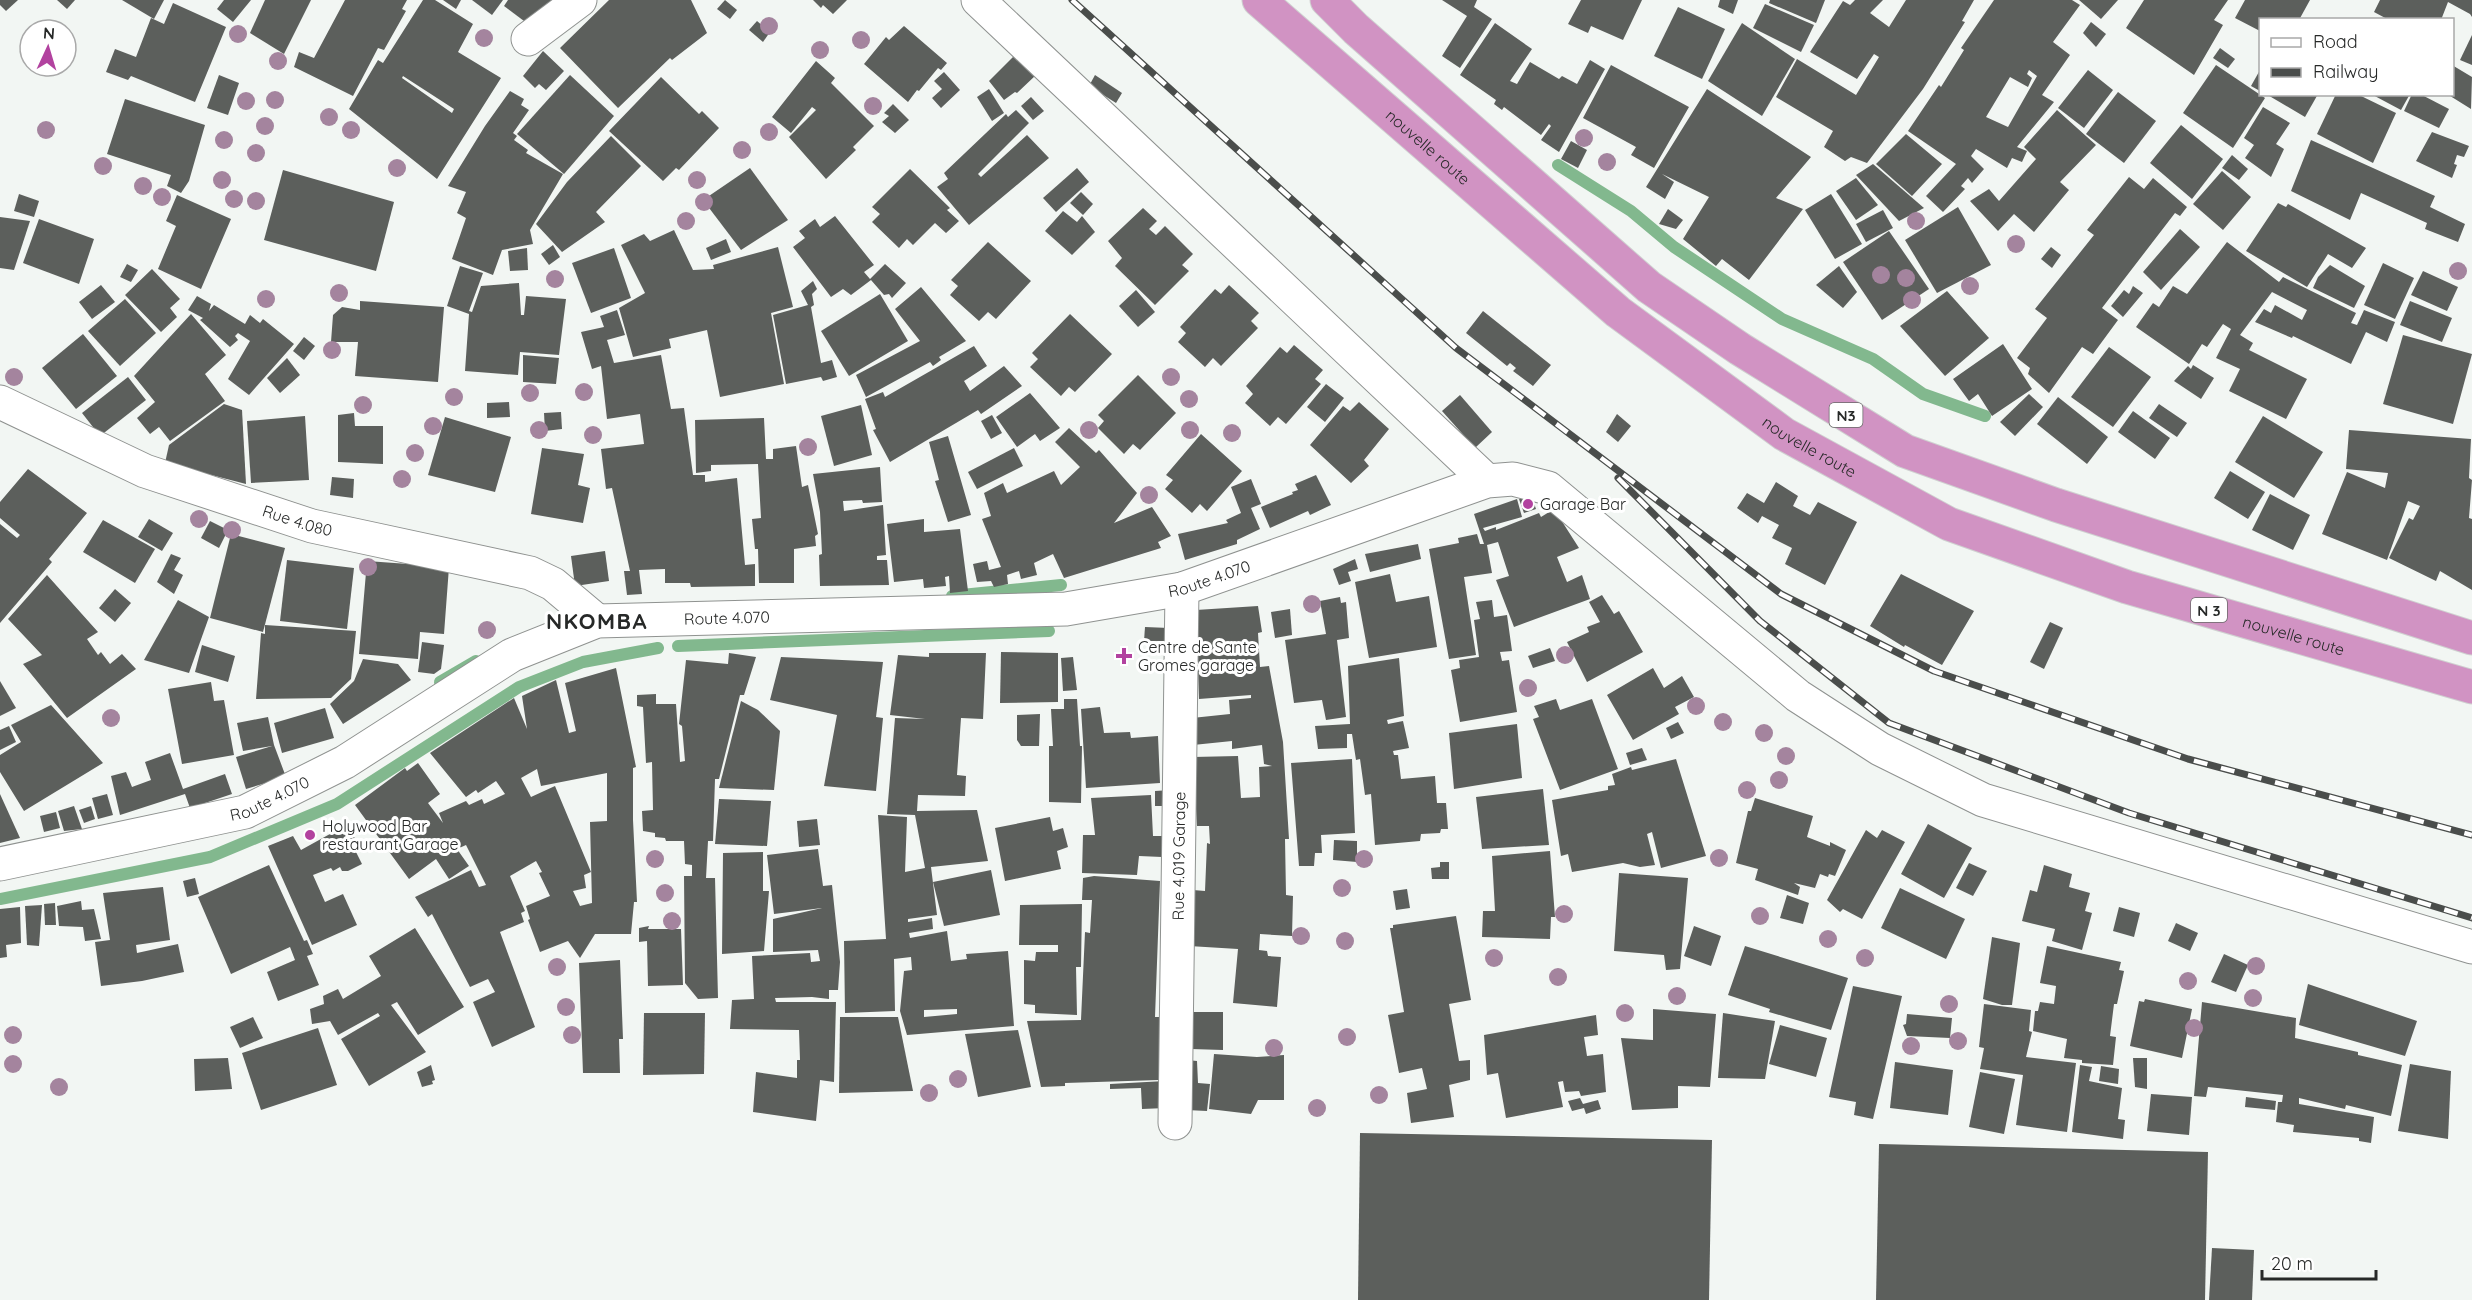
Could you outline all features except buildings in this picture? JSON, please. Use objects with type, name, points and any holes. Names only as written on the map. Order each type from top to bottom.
[{"type":"highway","name":"nouvelle route","points":[[1259,0],[1618,312],[1784,434],[1949,524],[2127,587],[2472,687]]},
{"type":"highway","name":"N3","points":[[1327,0],[1356,29],[1649,287],[1740,349],[1905,451],[2056,505],[2472,638]]},
{"type":"highway","points":[[1328,61],[1356,29]]},
{"type":"street","points":[[528,39],[580,0]]},
{"type":"street","points":[[978,0],[1487,482]]},
{"type":"street","name":"Rue 4.080","points":[[0,402],[146,471],[312,526],[530,573],[552,584],[597,621]]},
{"type":"street","name":"Route 4.070","points":[[0,864],[245,812],[345,762],[512,655],[597,621],[1066,609],[1182,589],[1487,482],[1514,479],[1548,488],[1798,696],[1880,749],[1983,800],[2472,947]]},
{"type":"street","name":"Rue 4.019 Garage","points":[[1175,1123],[1182,589]]},
{"type":"waterway","points":[[1558,165],[1631,211],[1674,247],[1782,319],[1873,359],[1923,394],[1985,416]]},
{"type":"waterway","points":[[952,596],[1061,585]]},
{"type":"waterway","points":[[678,646],[1049,631]]},
{"type":"waterway","points":[[0,899],[210,857],[337,804],[519,687],[583,662],[658,648]]},
{"type":"waterway","points":[[440,682],[476,661]]},
{"type":"railway","points":[[1072,0],[1456,348],[1781,594],[1934,671],[2188,759],[2472,835]]},
{"type":"railway","points":[[1618,478],[1760,621],[1889,723],[2129,813],[2472,918]]},
{"type":"place","name":"Garage Bar","points":[[1528,504]]},
{"type":"place","name":"Centre de Sante Gromes garage","points":[[1124,656]]},
{"type":"place","name":"Holywood Bar restaurant Garage","points":[[310,835]]},
{"type":"district","name":"NKOMBA","points":[[597,621]]}]
